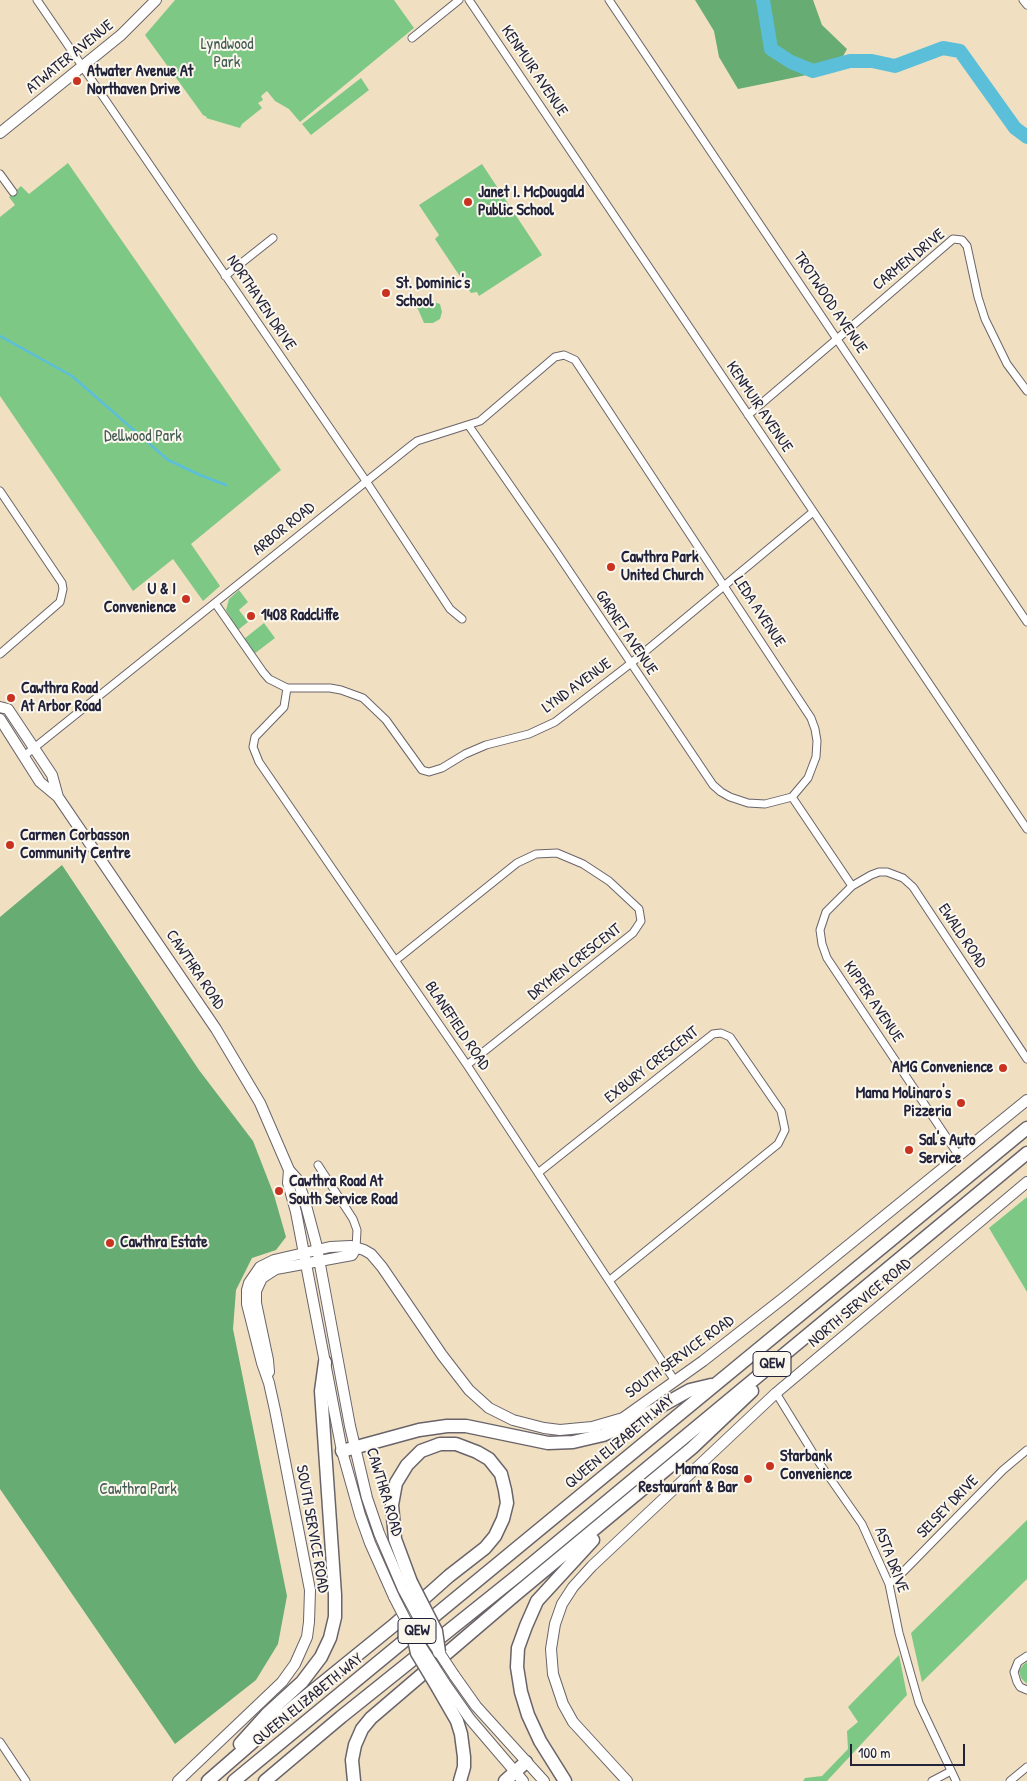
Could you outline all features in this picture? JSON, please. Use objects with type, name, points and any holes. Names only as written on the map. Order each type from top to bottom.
[{"type":"highway","name":"QUEEN ELIZABETH WAY","points":[[234,1781],[1027,1128]]},
{"type":"highway","name":"QUEEN ELIZABETH WAY","points":[[265,1781],[341,1717],[518,1576],[1027,1153]]},
{"type":"highway","points":[[354,1781],[352,1760],[355,1745],[362,1729],[371,1718],[405,1687],[692,1448],[772,1373],[818,1326]]},
{"type":"highway","points":[[209,1780],[267,1714],[302,1682],[320,1657],[330,1638],[335,1618],[336,1595],[320,1391],[325,1362]]},
{"type":"highway","points":[[348,1449],[419,1430],[448,1426],[466,1426],[548,1443],[573,1442],[603,1435],[629,1424],[690,1390],[715,1383]]},
{"type":"highway","points":[[209,1780],[293,1707],[394,1625],[449,1576],[485,1548],[495,1536],[503,1519],[507,1503],[501,1474],[489,1459],[456,1444],[440,1444],[421,1451],[407,1465],[396,1483],[392,1505],[395,1539],[407,1586],[436,1631],[439,1652]]},
{"type":"highway","points":[[565,1781],[540,1741],[528,1715],[520,1692],[517,1667],[518,1648],[537,1601],[632,1498]]},
{"type":"highway","points":[[413,1634],[417,1653],[441,1685],[461,1734],[464,1767],[460,1781]]},
{"type":"highway","points":[[505,1781],[519,1777],[526,1762]]},
{"type":"main road","name":"ATWATER AVENUE","points":[[0,133],[121,35],[156,0]]},
{"type":"main road","name":"CAWTHRA ROAD","points":[[0,707],[8,709],[52,775],[58,797]]},
{"type":"main road","name":"CAWTHRA ROAD","points":[[0,719],[40,782],[58,797],[216,1029],[260,1103],[289,1170],[297,1179],[318,1255],[360,1516],[394,1597],[413,1634]]},
{"type":"main road","name":"SOUTH SERVICE ROAD","points":[[178,1781],[282,1682],[296,1664],[306,1637],[310,1610],[310,1590],[269,1383],[247,1304],[247,1290],[254,1274],[260,1267],[274,1260],[318,1255],[352,1254],[356,1248],[371,1254],[378,1261],[442,1355],[469,1390],[489,1408],[514,1420],[537,1427],[560,1430],[592,1427],[623,1418],[675,1381],[786,1296],[1027,1100]]},
{"type":"main road","name":"CAWTHRA ROAD","points":[[289,1170],[288,1183],[325,1362],[348,1449],[379,1533],[407,1586]]},
{"type":"main road","name":"NORTH SERVICE ROAD","points":[[626,1781],[573,1722],[563,1704],[553,1674],[551,1660],[553,1637],[559,1612],[573,1587],[592,1566],[776,1393],[1027,1182]]},
{"type":"main road","points":[[439,1652],[476,1706],[544,1781]]},
{"type":"main road","points":[[441,1685],[519,1777]]},
{"type":"street","name":"NORTHAVEN DRIVE","points":[[37,0],[366,481],[450,609],[462,619]]},
{"type":"street","points":[[412,38],[459,0]]},
{"type":"street","name":"KENMUIR AVENUE","points":[[469,0],[1027,829]]},
{"type":"street","name":"TROTWOOD AVENUE","points":[[609,0],[1027,622]]},
{"type":"street","points":[[1024,0],[1027,5]]},
{"type":"street","points":[[0,174],[13,192]]},
{"type":"street","points":[[226,276],[274,238]]},
{"type":"street","name":"CARMEN DRIVE","points":[[748,414],[837,340],[950,240],[959,239],[966,244],[969,252],[978,297],[990,330],[1007,364],[1027,391]]},
{"type":"street","name":"ARBOR ROAD","points":[[24,756],[417,441],[480,422],[555,357],[564,355],[575,360]]},
{"type":"street","name":"LEDA AVENUE","points":[[575,360],[805,708],[815,729],[817,751],[814,765],[808,778],[792,796]]},
{"type":"street","name":"GARNET AVENUE","points":[[469,426],[555,550],[706,776],[721,792],[739,801],[756,804],[772,802],[792,796]]},
{"type":"street","points":[[0,492],[62,583],[64,589],[60,602],[0,654]]},
{"type":"street","name":"LYND AVENUE","points":[[287,688],[330,688],[363,698],[386,720],[422,770],[429,772],[442,768],[465,754],[486,745],[529,734],[555,722],[630,664],[813,512]]},
{"type":"street","points":[[215,603],[263,672],[269,679],[287,688]]},
{"type":"street","name":"BLANEFIELD ROAD","points":[[287,688],[284,707],[256,737],[253,747],[255,754],[467,1065],[675,1381]]},
{"type":"street","points":[[792,796],[852,886]]},
{"type":"street","name":"DRYMEN CRESCENT","points":[[396,960],[518,864],[536,854],[557,853],[583,864],[609,881],[639,910],[640,925],[633,933],[467,1065]]},
{"type":"street","name":"EWALD ROAD","points":[[852,886],[879,872],[897,875],[913,887],[1027,1059]]},
{"type":"street","name":"KIPPER AVENUE","points":[[852,886],[826,912],[820,930],[824,950],[959,1156]]},
{"type":"street","name":"EXBURY CRESCENT","points":[[538,1173],[712,1034],[721,1033],[730,1037],[781,1111],[785,1130],[778,1144],[610,1280]]},
{"type":"street","points":[[318,1165],[353,1219],[358,1230],[356,1248]]},
{"type":"street","name":"ASTA DRIVE","points":[[776,1393],[818,1461],[862,1524],[889,1584],[899,1633],[919,1703],[956,1781]]},
{"type":"street","name":"SELSEY DRIVE","points":[[889,1584],[1003,1470],[1027,1450]]},
{"type":"street","points":[[1027,1656],[1018,1662],[1014,1672],[1016,1682],[1020,1687],[1027,1690]]},
{"type":"street","points":[[0,1742],[26,1781]]},
{"type":"street","points":[[1010,1781],[1027,1768]]},
{"type":"street","points":[[932,1781],[951,1771]]},
{"type":"green space","name":"Lyndwood Park","points":[[175,0],[394,0],[414,28],[300,122],[289,109],[275,101],[267,91],[261,96],[263,100],[258,103],[262,108],[242,124],[240,128],[206,118],[145,35]]},
{"type":"green space","points":[[695,0],[813,0],[822,25],[847,49],[836,69],[738,89],[719,57],[714,31]]},
{"type":"green space","points":[[361,78],[369,90],[311,135],[302,124]]},
{"type":"green space","name":"Dellwood Park","points":[[68,163],[281,470],[191,544],[220,586],[203,601],[173,559],[133,591],[0,396],[0,217],[15,205],[9,197],[21,186],[29,194]]},
{"type":"green space","points":[[482,164],[542,255],[479,296],[477,292],[471,293],[435,239],[439,235],[419,205]]},
{"type":"green space","points":[[424,299],[440,304],[442,312],[440,319],[433,323],[424,323],[417,307],[418,301]]},
{"type":"green space","points":[[239,590],[248,602],[239,610],[248,622],[238,630],[226,610],[229,599]]},
{"type":"green space","points":[[264,623],[275,638],[254,654],[244,639]]},
{"type":"green space","name":"Cawthra Park","points":[[62,865],[199,1070],[253,1141],[274,1195],[286,1237],[276,1250],[252,1258],[236,1290],[233,1329],[287,1596],[278,1644],[256,1680],[175,1744],[0,1489],[0,917]]},
{"type":"green space","points":[[1027,1197],[1027,1292],[989,1228]]},
{"type":"green space","points":[[1027,1520],[1027,1579],[922,1682],[911,1633]]},
{"type":"green space","points":[[899,1655],[907,1695],[827,1781],[803,1781],[805,1778],[822,1776],[848,1749],[847,1731],[858,1722],[848,1707]]},
{"type":"green space","points":[[1027,1662],[1027,1684],[1021,1678],[1019,1671]]},
{"type":"waterway","points":[[763,0],[771,49],[791,62],[813,71],[850,61],[872,61],[895,66],[943,48],[960,51],[1015,128],[1027,137]]},
{"type":"waterway","points":[[0,336],[72,376],[168,460],[226,485]]},
{"type":"place","name":"Atwater Avenue At Northaven Drive","points":[[77,81]]},
{"type":"place","name":"Janet I. McDougald Public School","points":[[468,202]]},
{"type":"place","name":"St. Dominic's School","points":[[386,293]]},
{"type":"place","name":"Cawthra Park United Church","points":[[611,567]]},
{"type":"place","name":"U & I Convenience","points":[[186,599]]},
{"type":"place","name":"1408 Radcliffe","points":[[251,616]]},
{"type":"place","name":"Cawthra Road At Arbor Road","points":[[11,698]]},
{"type":"place","name":"Carmen Corbasson Community Centre","points":[[10,845]]},
{"type":"place","name":"AMG Convenience","points":[[1003,1068]]},
{"type":"place","name":"Mama Molinaro's Pizzeria","points":[[961,1103]]},
{"type":"place","name":"Sal's Auto Service","points":[[909,1150]]},
{"type":"place","name":"Cawthra Road At South Service Road","points":[[279,1191]]},
{"type":"place","name":"Cawthra Estate","points":[[110,1243]]},
{"type":"place","name":"Starbank Convenience","points":[[770,1466]]},
{"type":"place","name":"Mama Rosa Restaurant & Bar","points":[[748,1479]]}]
